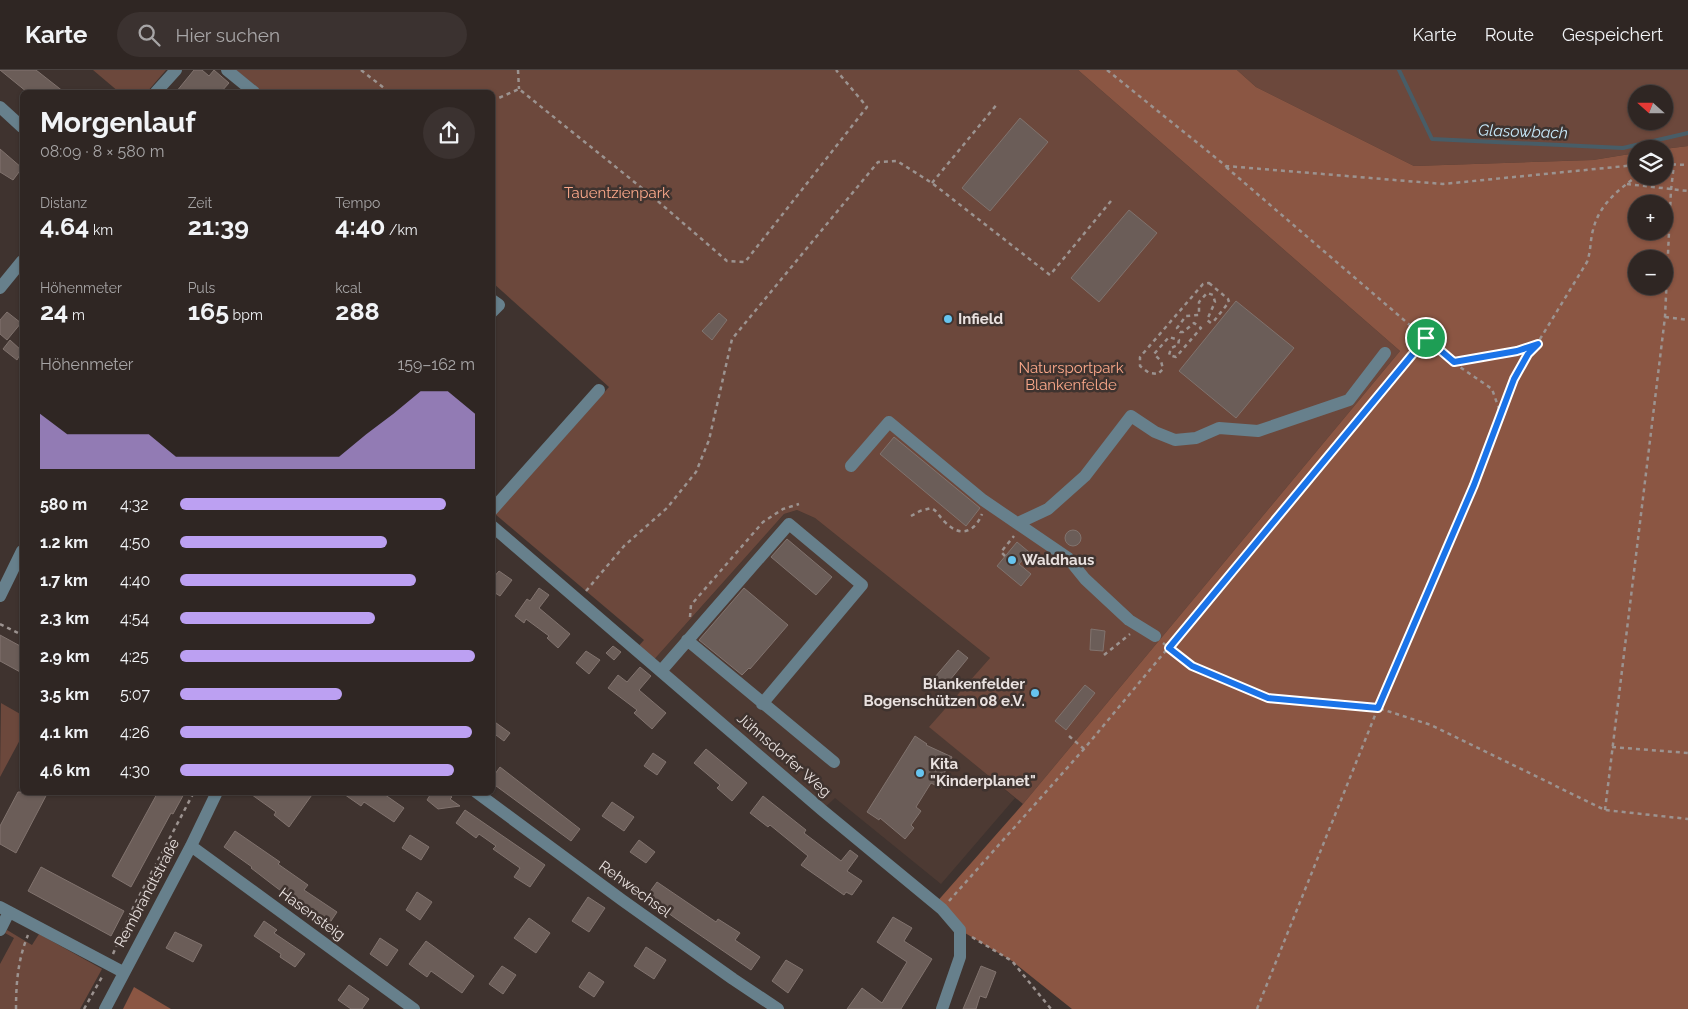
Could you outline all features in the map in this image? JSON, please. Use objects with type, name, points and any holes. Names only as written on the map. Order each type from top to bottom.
[{"type":"street","points":[[158,90],[176,70]]},
{"type":"street","points":[[227,70],[252,90]]},
{"type":"street","points":[[0,108],[20,125]]},
{"type":"street","points":[[0,288],[20,263]]},
{"type":"street","points":[[1020,525],[1048,509],[1084,476],[1131,416],[1155,432],[1175,440],[1196,438],[1219,428],[1258,431],[1349,400],[1385,353]]},
{"type":"street","points":[[495,507],[599,390]]},
{"type":"street","points":[[851,466],[889,422],[987,503],[1068,558],[1085,579],[1129,620],[1155,636]]},
{"type":"street","points":[[661,671],[790,524],[862,585],[762,704]]},
{"type":"street","name":"Jühnsdorfer Weg","points":[[495,529],[822,810],[942,909],[960,930]]},
{"type":"street","points":[[0,596],[20,555]]},
{"type":"street","points":[[687,640],[834,762]]},
{"type":"street","name":"Rembrandtstraße","points":[[104,1009],[191,846],[215,795]]},
{"type":"street","name":"Rehwechsel","points":[[480,795],[622,900],[778,1009]]},
{"type":"street","name":"Hasensteig","points":[[191,846],[414,1009]]},
{"type":"street","points":[[0,930],[4,910],[124,972]]},
{"type":"street","points":[[942,1009],[960,957],[960,930]]},
{"type":"path","points":[[362,70],[387,90]]},
{"type":"path","points":[[518,70],[519,89],[653,197],[726,261],[745,262],[867,107],[836,70]]},
{"type":"path","points":[[1107,70],[1226,166],[1454,362],[1492,390],[1499,409],[1498,420]]},
{"type":"path","points":[[495,100],[519,89]]},
{"type":"path","points":[[932,183],[998,103]]},
{"type":"path","points":[[578,600],[624,546],[666,508],[696,472],[709,440],[732,339],[878,162],[897,161],[932,183],[1050,275],[1110,201]]},
{"type":"path","points":[[1605,810],[1665,317],[1674,164],[1688,165]]},
{"type":"path","points":[[1226,166],[1443,184],[1628,166]]},
{"type":"path","points":[[1257,1009],[1378,708],[1470,494],[1514,379],[1528,354],[1538,344],[1587,262],[1591,251],[1592,230],[1605,202],[1627,184],[1688,191]]},
{"type":"path","points":[[1209,283],[1228,299],[1229,302],[1211,323],[1207,320],[1215,302],[1213,295],[1207,293],[1199,302],[1199,315],[1186,316],[1177,328],[1180,332],[1183,332],[1194,323],[1201,328],[1176,357],[1170,355],[1171,348],[1178,345],[1179,340],[1169,337],[1154,354],[1161,361],[1163,369],[1158,374],[1149,373],[1140,366],[1140,357],[1203,284],[1209,283]]},
{"type":"path","points":[[1665,317],[1688,320]]},
{"type":"path","points":[[942,909],[1084,749],[1426,338]]},
{"type":"path","points":[[1454,362],[1517,351],[1538,344]]},
{"type":"path","points":[[911,516],[920,510],[931,508],[939,513],[947,525],[966,532],[973,528],[987,503]]},
{"type":"path","points":[[691,605],[763,522],[783,509],[800,504]]},
{"type":"path","points":[[1005,556],[1001,552],[1020,525]]},
{"type":"path","points":[[1104,655],[1130,634],[1129,620]]},
{"type":"path","points":[[0,624],[20,634]]},
{"type":"path","points":[[1155,636],[1192,666],[1268,698],[1378,708],[1431,725],[1605,810],[1688,819]]},
{"type":"path","points":[[1069,736],[1084,749]]},
{"type":"path","points":[[1612,747],[1688,753]]},
{"type":"path","points":[[84,1009],[108,964],[134,906],[192,795]]},
{"type":"path","points":[[16,1009],[16,982],[22,950],[32,925]]},
{"type":"path","points":[[960,930],[1012,960],[1051,1009]]},
{"type":"shaded area","points":[[1078,70],[1237,70],[1256,87],[1414,166],[1593,160],[1628,154],[1628,185],[1673,185],[1673,148],[1688,146],[1688,1009],[1072,1009],[1012,961],[960,930],[935,904],[1023,804],[1400,351]]},
{"type":"shaded area","points":[[797,510],[815,518],[990,658],[930,727],[1015,798],[941,884],[835,798],[822,810],[651,663],[784,514]]},
{"type":"shaded area","points":[[134,987],[171,1009],[123,1009]]},
{"type":"green space","points":[[93,70],[166,70],[149,90],[117,90]]},
{"type":"green space","name":"Natursportpark Blankenfelde","points":[[236,70],[1078,70],[1400,351],[1023,804],[929,727],[990,658],[815,518],[797,510],[784,514],[651,663],[635,650],[644,640],[495,514],[609,387],[495,285],[495,90],[261,90]]},
{"type":"green space","points":[[1237,70],[1688,70],[1688,146],[1673,148],[1673,140],[1628,140],[1628,154],[1593,160],[1414,166],[1256,87]]},
{"type":"green space","points":[[1,703],[20,714],[20,740],[0,777]]},
{"type":"green space","points":[[7,930],[32,945],[39,934],[102,969],[80,1009],[0,1009],[0,964],[14,938],[5,933]]},
{"type":"building","points":[[0,70],[36,70],[61,90],[25,90]]},
{"type":"building","points":[[194,70],[202,70],[209,76],[214,70],[229,83],[223,90],[178,90]]},
{"type":"building","points":[[1020,118],[1048,142],[990,211],[962,188]]},
{"type":"building","points":[[0,149],[20,166],[20,171],[13,180],[0,172]]},
{"type":"building","points":[[1129,210],[1157,233],[1099,302],[1071,278]]},
{"type":"building","points":[[1236,301],[1294,348],[1236,418],[1179,371]]},
{"type":"building","points":[[7,312],[20,322],[7,340],[0,334],[0,320]]},
{"type":"building","points":[[719,313],[727,320],[712,340],[702,331]]},
{"type":"building","points":[[10,340],[20,349],[20,355],[17,360],[3,349]]},
{"type":"building","points":[[894,437],[980,508],[966,526],[880,454]]},
{"type":"building","points":[[1070,530],[1076,530],[1081,535],[1079,544],[1070,546],[1065,541],[1065,535]]},
{"type":"building","points":[[787,539],[832,577],[816,595],[771,557]]},
{"type":"building","name":"Waldhaus","points":[[1017,542],[1029,552],[1019,564],[1031,574],[1021,586],[997,566]]},
{"type":"building","points":[[499,571],[512,580],[500,596],[495,593],[495,576]]},
{"type":"building","points":[[539,588],[549,595],[539,608],[570,634],[558,648],[547,638],[549,636],[526,619],[524,623],[515,616],[527,599],[530,601]]},
{"type":"building","points":[[744,588],[788,625],[750,669],[742,675],[699,640]]},
{"type":"building","points":[[1091,629],[1105,631],[1103,651],[1090,650]]},
{"type":"building","points":[[0,635],[20,646],[20,672],[0,661]]},
{"type":"building","points":[[613,646],[621,652],[614,660],[606,653]]},
{"type":"building","points":[[958,650],[968,658],[945,686],[935,677]]},
{"type":"building","points":[[586,651],[600,660],[589,674],[576,663]]},
{"type":"building","points":[[640,667],[651,676],[639,690],[666,713],[652,729],[634,713],[637,710],[608,688],[618,675],[627,682]]},
{"type":"building","points":[[1085,685],[1095,693],[1066,730],[1055,721]]},
{"type":"building","points":[[495,722],[510,733],[504,741],[495,734]]},
{"type":"building","points":[[915,736],[926,745],[952,757],[944,774],[948,776],[941,788],[931,783],[916,807],[921,811],[911,825],[914,828],[905,839],[880,818],[879,820],[867,812]]},
{"type":"building","points":[[706,749],[747,783],[732,801],[717,788],[720,785],[694,763]]},
{"type":"building","points":[[653,753],[666,762],[657,775],[644,766]]},
{"type":"building","points":[[500,767],[580,829],[571,841],[495,785],[495,774]]},
{"type":"building","points":[[18,792],[20,792],[20,795],[46,795],[16,853],[0,844],[0,826]]},
{"type":"building","points":[[156,795],[183,795],[173,814],[171,813],[131,887],[112,876]]},
{"type":"building","points":[[252,795],[312,795],[289,827],[274,815],[276,812]]},
{"type":"building","points":[[345,795],[385,795],[404,808],[394,822],[364,802],[361,806]]},
{"type":"building","points":[[430,795],[450,795],[452,797],[450,799],[460,806],[438,809],[427,800]]},
{"type":"building","points":[[763,796],[806,830],[804,833],[841,861],[850,850],[858,856],[847,871],[862,881],[852,895],[846,892],[844,895],[801,865],[808,856],[770,825],[768,827],[750,813]]},
{"type":"building","points":[[612,802],[634,817],[624,831],[602,816]]},
{"type":"building","points":[[465,810],[545,865],[530,887],[514,877],[520,868],[493,849],[496,846],[479,834],[476,838],[456,823]]},
{"type":"building","points":[[235,831],[280,862],[278,864],[308,885],[304,890],[337,912],[329,924],[277,888],[224,847]]},
{"type":"building","points":[[410,835],[429,847],[421,860],[402,848]]},
{"type":"building","points":[[639,840],[655,852],[646,863],[630,852]]},
{"type":"building","points":[[41,867],[124,911],[111,936],[28,891]]},
{"type":"building","points":[[657,882],[716,922],[718,919],[740,933],[735,940],[760,957],[751,970],[646,897]]},
{"type":"building","points":[[417,892],[432,902],[420,920],[406,910]]},
{"type":"building","points":[[588,897],[605,908],[589,932],[572,921]]},
{"type":"building","points":[[893,917],[912,928],[904,941],[932,959],[901,1009],[847,1009],[862,988],[882,1003],[907,962],[877,942]]},
{"type":"building","points":[[529,918],[550,933],[536,953],[514,938]]},
{"type":"building","points":[[264,921],[277,930],[274,933],[305,954],[295,967],[280,957],[281,954],[254,936]]},
{"type":"building","points":[[175,932],[202,945],[193,962],[166,948]]},
{"type":"building","points":[[380,938],[398,950],[387,966],[370,954]]},
{"type":"building","points":[[426,941],[474,976],[462,993],[431,971],[427,977],[409,964]]},
{"type":"building","points":[[646,947],[666,960],[654,979],[634,966]]},
{"type":"building","points":[[786,960],[803,970],[788,993],[772,981]]},
{"type":"building","points":[[502,966],[516,975],[503,994],[489,984]]},
{"type":"building","points":[[981,966],[996,972],[986,998],[980,996],[976,1009],[963,1009]]},
{"type":"building","points":[[589,972],[604,982],[594,997],[579,987]]},
{"type":"building","points":[[349,985],[369,999],[362,1009],[351,1009],[338,1000]]},
{"type":"waterway","name":"Glasowbach","points":[[1399,70],[1432,139],[1623,148],[1688,133]]},
{"type":"place","name":"Infield","points":[[948,319]]},
{"type":"place","name":"Waldhaus","points":[[1012,560]]},
{"type":"place","name":"Blankenfelder Bogenschützen 08 e.V.","points":[[1035,693]]},
{"type":"place","name":"Kita \"Kinderplanet\"","points":[[920,773]]},
{"type":"route","points":[[1426,338],[1454,362],[1517,351],[1538,344],[1528,354],[1514,379],[1474,485],[1378,708],[1268,698],[1192,666],[1169,648],[1426,338]]},
{"type":"park label","name":"Tauentzienpark","points":[[617,193]]}]
